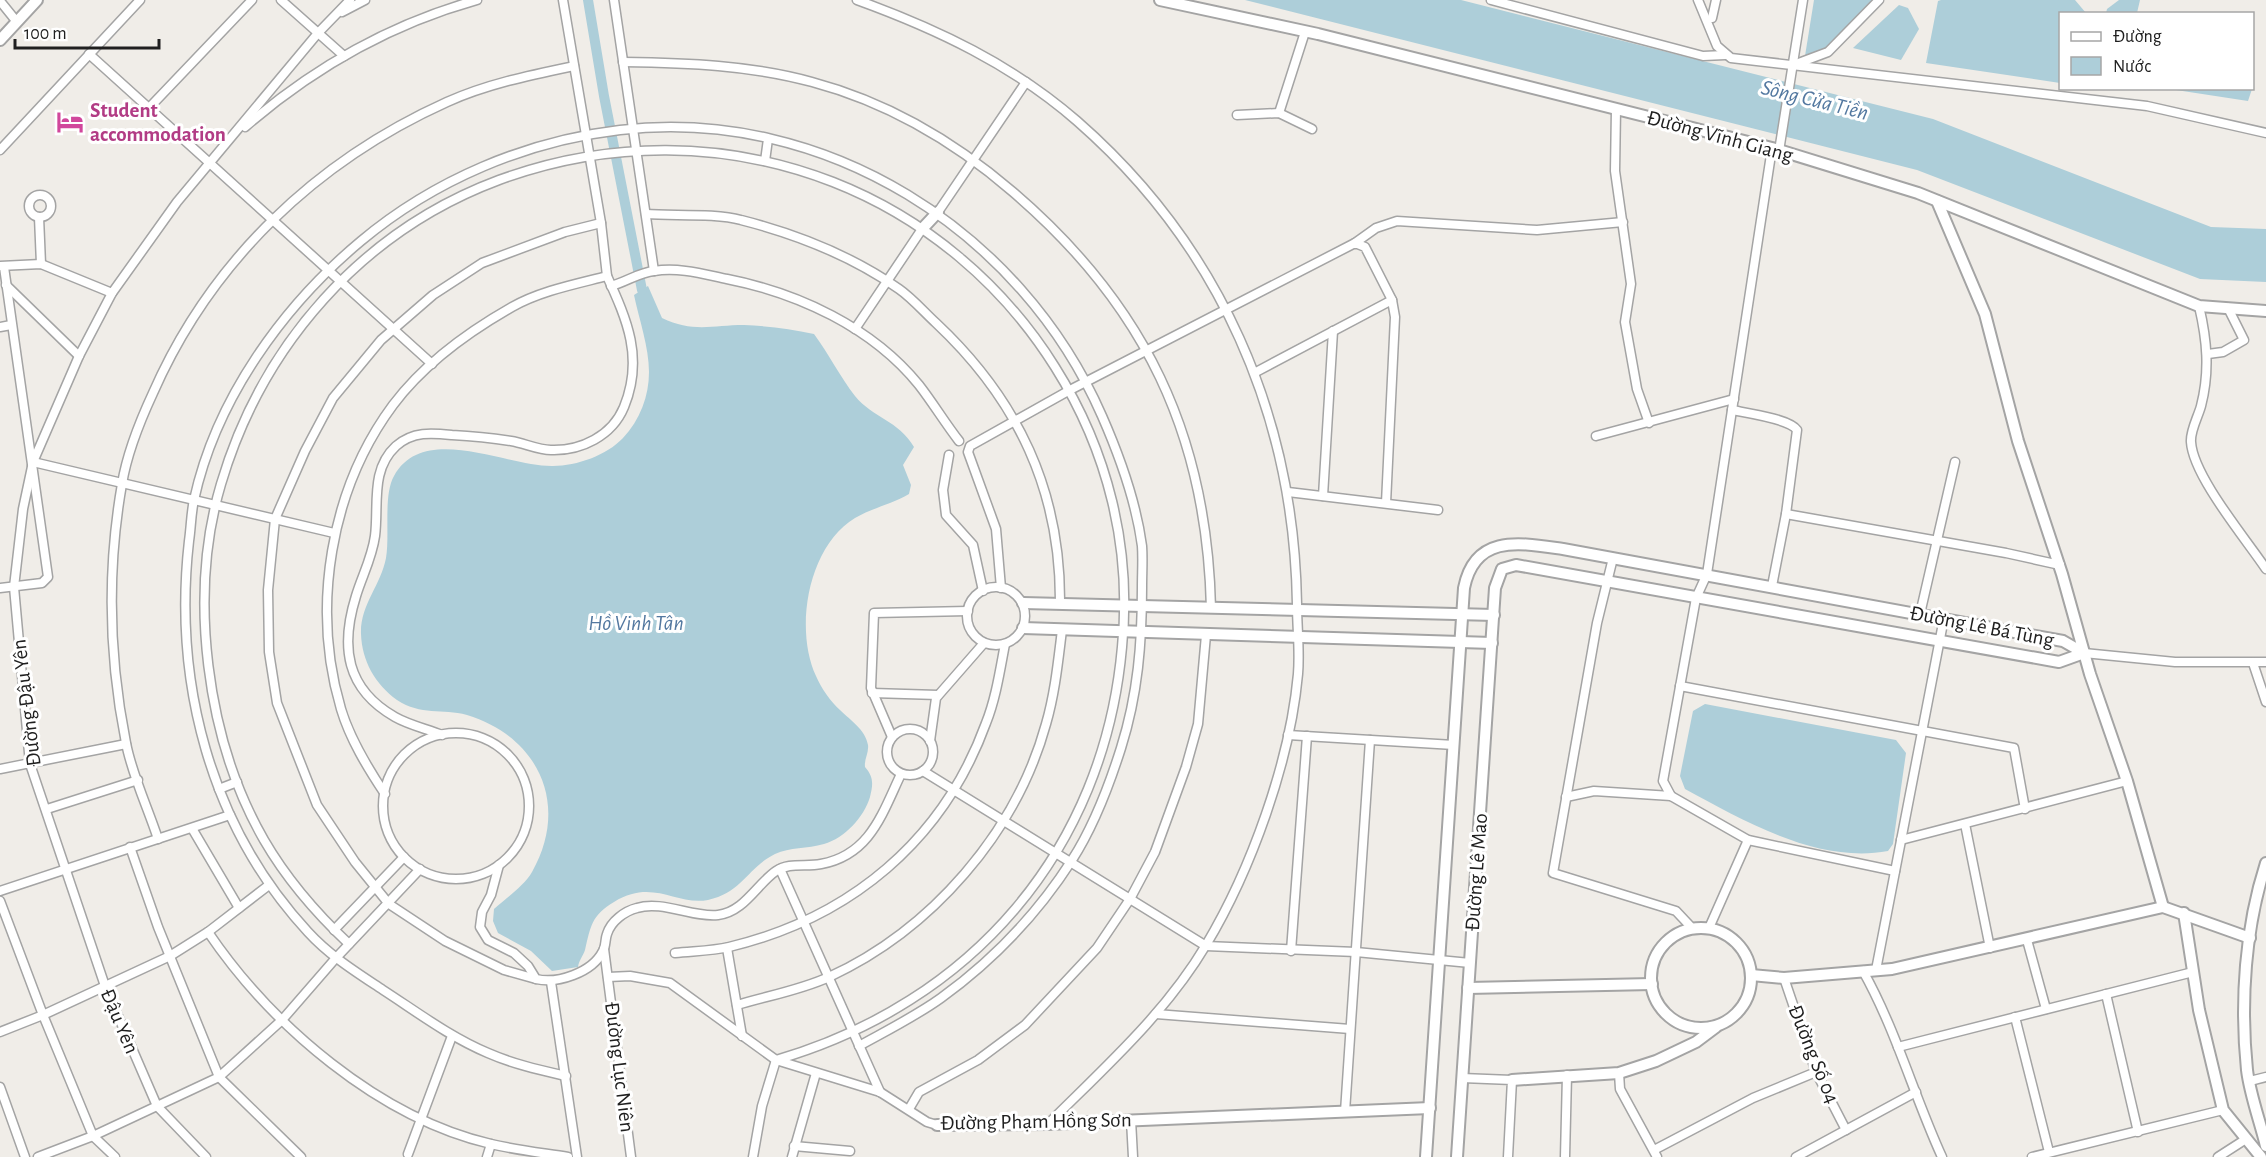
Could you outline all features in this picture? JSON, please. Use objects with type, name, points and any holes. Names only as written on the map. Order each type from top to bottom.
[{"type":"street","points":[[0,40],[37,0]]},
{"type":"street","points":[[0,150],[140,0]]},
{"type":"street","points":[[148,109],[252,0]]},
{"type":"street","points":[[280,0],[344,56]]},
{"type":"street","points":[[33,462],[79,356],[112,293],[177,202],[318,33],[350,0]]},
{"type":"street","points":[[336,15],[365,0]]},
{"type":"street","points":[[219,152],[285,95],[344,56],[412,23],[477,0]]},
{"type":"street","points":[[442,735],[396,718],[371,700],[354,676],[346,650],[348,624],[356,594],[368,566],[375,534],[379,474],[396,446],[424,433],[512,441],[549,450],[578,447],[603,435],[621,415],[628,396],[633,363],[629,327],[607,276],[601,223],[563,0]]},
{"type":"street","points":[[614,0],[646,214],[651,271]]},
{"type":"street","points":[[857,0],[916,22],[972,49],[1026,82],[1090,133],[1120,161],[1161,207],[1197,257],[1228,310],[1256,372],[1288,492],[1295,549],[1299,638],[1298,676],[1279,774],[1239,880],[1206,946],[1156,1014],[1048,1124]]},
{"type":"street","name":"Đường Vĩnh Giang","points":[[1160,0],[1305,32],[1775,149],[1897,186],[2199,306],[2266,310]]},
{"type":"street","points":[[1491,0],[1703,57],[1725,55],[1793,66],[2147,106],[2266,133]]},
{"type":"street","points":[[1698,0],[1717,46],[1725,55]]},
{"type":"street","points":[[1712,18],[1716,0]]},
{"type":"street","points":[[1671,796],[1663,781],[1696,598],[1707,574],[1775,149],[1781,137],[1803,0]]},
{"type":"street","points":[[1793,66],[1828,52],[1879,0]]},
{"type":"street","points":[[0,1],[17,22]]},
{"type":"street","points":[[1279,113],[1305,32]]},
{"type":"street","points":[[89,54],[208,164],[432,364]]},
{"type":"street","points":[[623,62],[717,64],[812,82],[897,113],[974,159],[1056,229],[1102,280],[1147,352],[1164,386],[1191,459],[1207,535],[1211,608]]},
{"type":"street","points":[[158,839],[126,744],[111,603],[122,482],[141,420],[167,361],[207,296],[240,253],[272,219],[335,165],[390,130],[459,98],[510,80],[574,66]]},
{"type":"street","points":[[855,329],[922,229],[938,212],[1026,82]]},
{"type":"street","points":[[1616,109],[1614,159],[1631,284],[1625,322],[1637,389],[1648,423]]},
{"type":"street","points":[[1237,115],[1279,113],[1312,129]]},
{"type":"street","points":[[566,1076],[496,1056],[452,1036],[335,959],[308,933],[269,885],[230,815],[206,756],[191,695],[184,632],[186,568],[194,500],[211,447],[234,396],[263,347],[297,302],[327,271],[380,225],[427,194],[477,169],[519,153],[585,135],[623,129],[704,129],[768,139],[843,162],[897,188],[938,212],[982,248],[1023,288],[1058,333],[1087,382],[1123,464],[1142,546],[1142,633],[1139,678],[1126,732],[1109,785],[1071,862],[1033,912],[997,952],[939,1000],[859,1046]]},
{"type":"street","points":[[765,161],[768,139]]},
{"type":"street","points":[[349,944],[294,883],[265,843],[237,782],[210,677],[205,620],[206,562],[215,505],[232,447],[256,392],[288,341],[340,281],[370,253],[419,218],[473,190],[529,169],[588,156],[626,151],[688,149],[765,161],[804,170],[858,192],[922,229],[958,255],[1001,295],[1038,340],[1070,390],[1090,432],[1117,519],[1124,565],[1125,606],[1118,694],[1104,749],[1084,802],[1057,853],[1017,909],[968,958],[914,999],[853,1032],[776,1060],[762,1106],[753,1157]]},
{"type":"street","points":[[1937,201],[1985,314],[2018,441],[2060,565],[2084,653],[2127,781],[2163,907]]},
{"type":"street","points":[[646,214],[739,219],[828,249],[900,289],[967,352],[1016,421],[1029,446],[1048,498],[1058,553],[1060,604]]},
{"type":"street","points":[[39,217],[41,264]]},
{"type":"street","points":[[1001,588],[996,529],[968,450],[971,445],[1070,390],[1354,243],[1376,228],[1397,221],[1537,230],[1623,222]]},
{"type":"street","points":[[601,223],[565,232],[482,263],[433,296],[394,329],[333,398],[275,519],[268,590],[269,652],[277,703],[317,805],[355,862],[389,904],[445,941],[504,970],[551,982],[572,975],[597,960],[604,949],[607,932],[620,915],[639,907],[719,915],[737,908],[780,869],[787,866],[821,864],[849,855],[873,832],[901,774]]},
{"type":"street","points":[[1354,243],[1365,247],[1392,300],[1396,326],[1386,503]]},
{"type":"street","points":[[0,588],[42,583],[48,577],[33,462],[2,266],[41,264],[112,293]]},
{"type":"street","points":[[611,286],[651,271],[680,270],[748,283],[802,299],[855,329],[918,384],[959,441]]},
{"type":"street","points":[[385,794],[353,739],[341,709],[327,629],[327,597],[334,533],[361,454],[393,405],[432,364],[457,343],[513,306],[607,276]]},
{"type":"street","points":[[6,285],[79,356]]},
{"type":"street","points":[[1256,372],[1392,300]]},
{"type":"street","points":[[2199,306],[2208,354],[2201,405],[2191,438],[2193,452],[2214,493],[2266,569]]},
{"type":"street","points":[[2208,354],[2223,352],[2244,340],[2228,308]]},
{"type":"street","points":[[0,327],[11,325]]},
{"type":"street","points":[[1323,496],[1334,331]]},
{"type":"street","points":[[1596,436],[1734,399]]},
{"type":"street","points":[[1732,410],[1782,422],[1796,429],[1786,514],[1772,586]]},
{"type":"street","points":[[949,455],[943,490],[946,514],[973,545],[983,591]]},
{"type":"street","points":[[33,462],[334,533]]},
{"type":"street","name":"Đường Đậu Yên","points":[[33,462],[23,509],[14,586],[30,764],[66,868]]},
{"type":"street","points":[[1920,614],[1955,462]]},
{"type":"street","points":[[1288,492],[1438,510]]},
{"type":"street","points":[[1786,514],[1938,543],[2006,553],[2060,565]]},
{"type":"street","name":"Đường Lê Bá Tùng","points":[[1464,588],[1470,569],[1485,552],[1501,545],[1521,543],[1707,574],[2063,641],[2084,653]]},
{"type":"street","points":[[1613,558],[1597,623],[1553,873],[1588,886],[1639,898],[1676,912],[1692,928]]},
{"type":"street","name":"Đường Lê Bá Tùng","points":[[1495,588],[1502,569],[1516,565],[2059,662],[2084,653]]},
{"type":"street","points":[[1001,588],[1010,590],[1023,603],[1025,620],[1023,628],[1018,636],[1005,644],[984,643],[971,630],[968,611],[975,596],[983,591],[1001,588]]},
{"type":"street","name":"Đường Lê Mao","points":[[1426,1157],[1464,588]]},
{"type":"street","name":"Đường Lê Mao","points":[[1457,1157],[1495,588]]},
{"type":"street","points":[[1023,603],[1494,615]]},
{"type":"street","points":[[892,737],[872,693],[874,614],[968,611]]},
{"type":"street","points":[[1876,970],[1944,618]]},
{"type":"street","points":[[1023,628],[1492,643]]},
{"type":"street","points":[[737,1005],[828,978],[888,942],[938,903],[1004,820],[1029,771],[1046,726],[1056,681],[1062,630]]},
{"type":"street","points":[[909,1109],[919,1092],[978,1060],[1025,1025],[1096,948],[1130,898],[1155,852],[1186,767],[1198,724],[1206,635]]},
{"type":"street","points":[[930,741],[923,733],[913,729],[902,730],[892,737],[887,746],[887,757],[892,767],[901,774],[912,775],[923,771],[932,758],[930,741],[938,695],[984,643]]},
{"type":"street","points":[[675,953],[727,948],[769,936],[803,922],[835,906],[901,857],[929,828],[954,789],[987,722],[1005,644]]},
{"type":"street","points":[[2084,653],[2175,662],[2266,662]]},
{"type":"street","points":[[2253,663],[2266,702]]},
{"type":"street","points":[[1680,686],[2014,748],[2025,809]]},
{"type":"street","points":[[872,693],[938,695]]},
{"type":"street","points":[[463,734],[492,743],[509,755],[525,782],[529,812],[524,832],[514,850],[499,865],[481,874],[460,878],[440,877],[420,869],[404,856],[388,830],[384,810],[385,794],[393,770],[406,754],[422,742],[442,735],[463,734]]},
{"type":"street","points":[[1288,735],[1454,745]]},
{"type":"street","points":[[1291,951],[1307,736]]},
{"type":"street","points":[[1345,1112],[1370,740]]},
{"type":"street","points":[[0,769],[126,744]]},
{"type":"street","points":[[923,771],[1206,946],[1356,952],[1470,963]]},
{"type":"street","points":[[47,809],[138,780]]},
{"type":"street","points":[[1901,840],[2127,781]]},
{"type":"street","points":[[219,789],[237,782]]},
{"type":"street","points":[[1566,797],[1594,791],[1671,796],[1748,840],[1895,871]]},
{"type":"street","points":[[0,891],[130,847],[192,830],[230,815]]},
{"type":"street","points":[[1965,824],[1990,948]]},
{"type":"street","points":[[192,830],[239,908]]},
{"type":"street","points":[[1709,928],[1748,840]]},
{"type":"street","points":[[130,847],[170,956],[219,1077],[301,1157]]},
{"type":"street","points":[[334,930],[404,856]]},
{"type":"street","points":[[2266,863],[2256,894],[2245,978],[2250,1081],[2266,1146]]},
{"type":"street","points":[[499,865],[491,895],[482,912],[480,927],[488,940],[514,953],[528,966],[536,979]]},
{"type":"street","name":"Đậu Yên","points":[[66,868],[105,986],[157,1106],[206,1157]]},
{"type":"street","points":[[38,1157],[93,1136],[219,1077],[282,1020],[335,959],[420,869]]},
{"type":"street","points":[[780,869],[880,1092]]},
{"type":"street","points":[[0,1032],[43,1016],[170,956],[208,932],[269,885]]},
{"type":"street","points":[[0,901],[43,1016],[93,1136],[115,1157]]},
{"type":"street","points":[[1751,975],[1784,978],[1876,970],[2027,940],[2163,907],[2250,938]]},
{"type":"street","points":[[2184,913],[2199,1010],[2223,1110],[2261,1157]]},
{"type":"street","points":[[1462,1078],[1512,1080],[1619,1073],[1656,1061],[1696,1042],[1732,1017],[1743,1005],[1750,991],[1751,975],[1748,958],[1738,944],[1725,933],[1709,928],[1692,928],[1676,934],[1662,945],[1654,960],[1652,984],[1661,1009],[1672,1019],[1695,1027],[1719,1025]]},
{"type":"street","points":[[208,932],[231,965],[282,1020],[356,1080],[421,1118],[490,1144],[568,1157]]},
{"type":"street","points":[[2027,940],[2046,1009]]},
{"type":"street","points":[[727,948],[742,1036]]},
{"type":"street","name":"Đường Lục Niên","points":[[604,949],[631,1157]]},
{"type":"street","points":[[1863,971],[1881,1003],[1942,1157]]},
{"type":"street","points":[[1898,1047],[2193,972]]},
{"type":"street","name":"Đường Phạm Hồng Sơn","points":[[608,977],[630,976],[670,983],[776,1060],[880,1092],[937,1125],[1048,1124],[1430,1108]]},
{"type":"street","name":"Đường Số 04","points":[[1784,978],[1816,1072],[1846,1130]]},
{"type":"street","points":[[551,982],[577,1157]]},
{"type":"street","points":[[1468,988],[1652,984]]},
{"type":"street","points":[[2106,994],[2138,1132]]},
{"type":"street","points":[[1156,1014],[1350,1029]]},
{"type":"street","points":[[2015,1017],[2049,1152]]},
{"type":"street","points":[[408,1154],[452,1036]]},
{"type":"street","points":[[1619,1073],[1620,1089],[1656,1153],[1753,1098],[1816,1072]]},
{"type":"street","points":[[792,1157],[816,1073]]},
{"type":"street","points":[[1565,1157],[1567,1075]]},
{"type":"street","points":[[2250,1081],[2266,1077]]},
{"type":"street","points":[[1508,1157],[1512,1080]]},
{"type":"street","points":[[1,1091],[25,1157]]},
{"type":"street","points":[[1796,1157],[1916,1092]]},
{"type":"street","points":[[2032,1157],[2223,1110]]},
{"type":"street","points":[[1131,1120],[1132,1157]]},
{"type":"street","points":[[2218,1157],[2246,1139]]},
{"type":"street","points":[[487,1157],[490,1144]]},
{"type":"street","points":[[794,1146],[850,1151]]},
{"type":"water","name":"Sông Cửa Tiền","points":[[1245,0],[1461,0],[1933,119],[2211,227],[2266,229],[2266,282],[2200,279],[1917,170]]},
{"type":"water","points":[[1814,0],[1873,0],[1825,49],[1805,56]]},
{"type":"water","points":[[2075,0],[2085,12],[2059,12],[2059,83],[1926,63],[1938,1]]},
{"type":"water","points":[[2119,0],[2140,0],[2137,12],[2106,12]]},
{"type":"water","points":[[1899,5],[1908,8],[1919,29],[1901,60],[1853,48]]},
{"type":"water","points":[[2176,90],[2252,90],[2248,101]]},
{"type":"water","name":"Hồ Vinh Tân","points":[[648,286],[662,318],[673,323],[693,327],[762,326],[814,334],[855,396],[901,431],[914,447],[903,465],[911,485],[909,494],[855,518],[839,531],[826,548],[816,568],[806,613],[809,657],[816,676],[830,699],[864,734],[868,745],[865,767],[872,781],[872,789],[863,812],[853,826],[839,837],[824,844],[775,854],[737,886],[720,896],[696,901],[641,892],[614,902],[606,907],[593,922],[578,967],[552,971],[531,951],[498,933],[493,921],[494,909],[529,877],[543,847],[548,822],[547,799],[541,777],[529,757],[513,739],[492,725],[458,713],[415,708],[389,694],[376,679],[367,663],[362,644],[362,624],[367,604],[386,558],[391,484],[394,476],[408,460],[425,452],[445,449],[468,451],[534,465],[562,465],[581,462],[609,450],[629,431],[642,407],[649,381],[647,353],[634,295]]},
{"type":"water","points":[[1705,704],[1896,740],[1906,753],[1893,844],[1888,851],[1862,853],[1809,846],[1757,826],[1685,789],[1680,776],[1693,711]]},
{"type":"waterway","points":[[588,0],[604,96],[642,290]]},
{"type":"place","name":"Student accommodation","points":[[70,122]]}]
